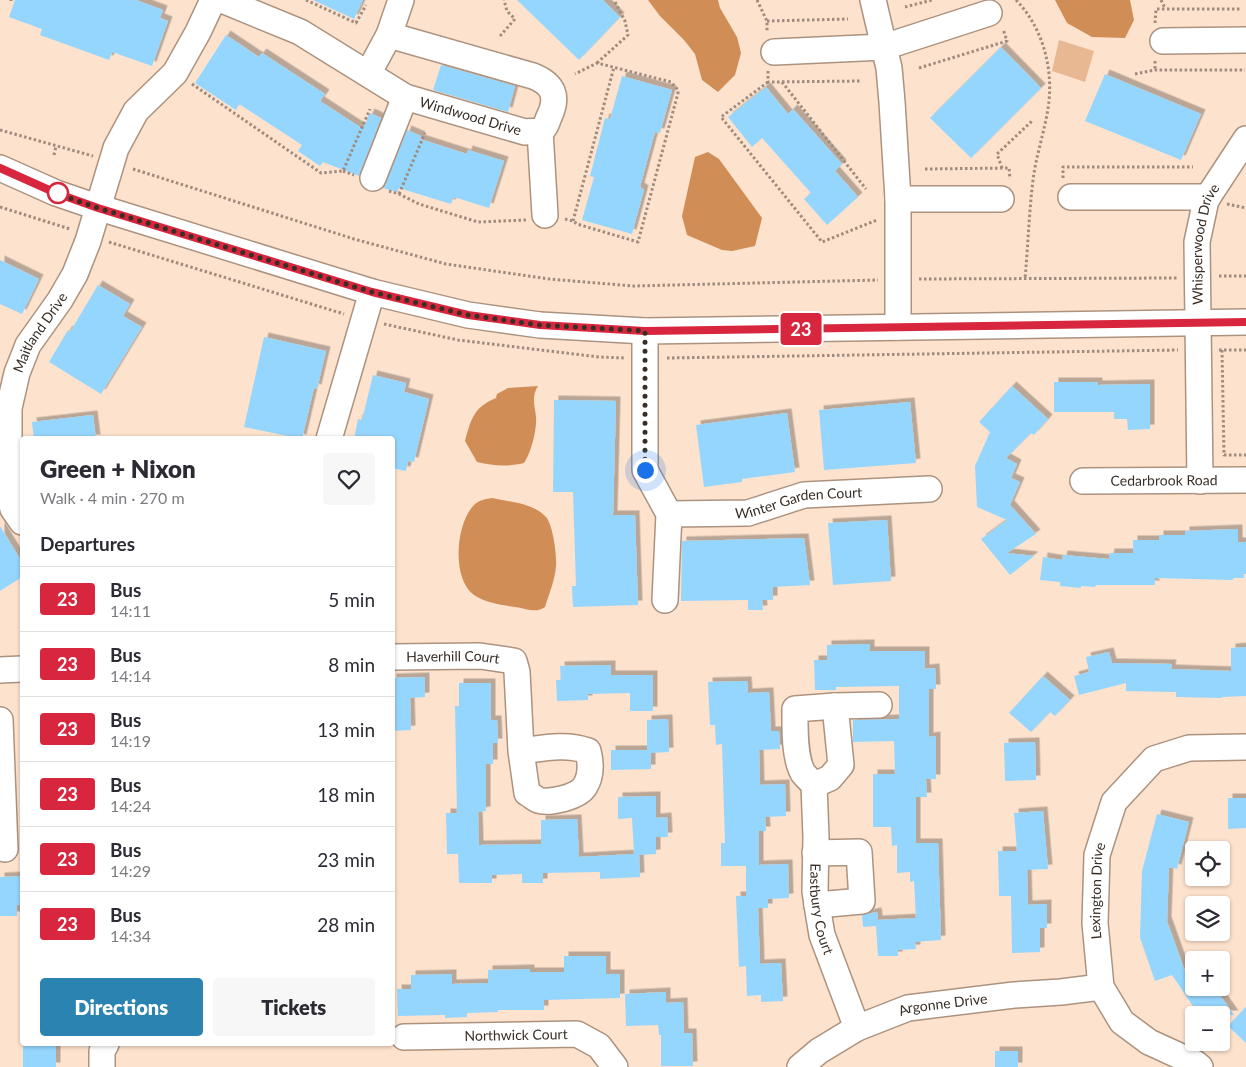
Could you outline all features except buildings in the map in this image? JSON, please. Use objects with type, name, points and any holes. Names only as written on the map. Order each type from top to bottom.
[{"type":"street","points":[[98,208],[116,148],[136,111],[175,73],[213,0]]},
{"type":"street","name":"Windwood Drive","points":[[222,0],[300,32],[405,96],[525,132],[540,131],[544,128],[553,110],[553,93],[546,81],[389,34]]},
{"type":"street","points":[[873,0],[889,68],[898,199],[898,327]]},
{"type":"street","points":[[368,74],[389,34],[387,3]]},
{"type":"street","points":[[774,52],[884,47],[996,20]]},
{"type":"street","points":[[1163,41],[1246,40]]},
{"type":"street","points":[[372,181],[405,96]]},
{"type":"street","points":[[540,131],[545,215]]},
{"type":"street","name":"Whisperwood Drive","points":[[1200,481],[1197,242],[1206,200],[1213,199],[1246,139]]},
{"type":"street","points":[[0,168],[56,193],[98,208],[372,292],[468,315],[540,325],[645,331],[1246,322]]},
{"type":"street","points":[[0,187],[56,193]]},
{"type":"street","points":[[1067,189],[1213,199]]},
{"type":"street","points":[[898,199],[1001,199]]},
{"type":"street","name":"Maitland Drive","points":[[20,519],[13,509],[9,493],[9,408],[16,373],[28,345],[60,300],[75,274],[98,208]]},
{"type":"street","points":[[330,436],[372,292]]},
{"type":"street","points":[[645,331],[645,470],[669,514],[665,600]]},
{"type":"street","name":"Cedarbrook Road","points":[[1083,481],[1246,480]]},
{"type":"street","name":"Winter Garden Court","points":[[669,514],[748,513],[804,495],[929,488]]},
{"type":"street","name":"Haverhill Court","points":[[395,657],[480,656],[514,661],[518,672],[521,751]]},
{"type":"street","points":[[0,670],[20,669]]},
{"type":"street","points":[[835,706],[841,765],[830,778],[814,785],[803,772],[798,757],[795,735],[795,709],[835,706],[878,705]]},
{"type":"street","points":[[0,720],[6,849]]},
{"type":"street","name":"Lexington Drive","points":[[1200,1067],[1148,1042],[1122,1022],[1101,987],[1095,923],[1097,855],[1114,802],[1154,759],[1190,748],[1238,747]]},
{"type":"street","name":"Eastbury Court","points":[[814,785],[815,891],[822,935],[857,1028]]},
{"type":"street","points":[[815,853],[860,852],[862,901],[817,905]]},
{"type":"street","name":"Argonne Drive","points":[[800,1067],[819,1051],[857,1028],[908,1008],[1101,987]]},
{"type":"street","name":"Northwick Court","points":[[404,1037],[577,1034],[599,1046],[615,1067]]},
{"type":"street","points":[[102,1067],[102,1051],[105,1046]]},
{"type":"path","points":[[306,0],[356,23],[387,3]]},
{"type":"path","points":[[500,36],[515,19],[507,11],[504,0]]},
{"type":"path","points":[[575,74],[597,63],[628,36],[625,21],[614,0]]},
{"type":"path","points":[[905,7],[932,0]]},
{"type":"path","points":[[1016,0],[1028,16],[1040,38],[1048,62],[1050,78],[1048,112],[1033,180],[1025,279]]},
{"type":"path","points":[[1161,0],[1165,8]]},
{"type":"path","points":[[766,21],[848,19]]},
{"type":"path","points":[[920,68],[1007,41],[996,20]]},
{"type":"path","points":[[186,80],[321,173],[343,171],[372,181],[419,204],[478,222],[534,220],[545,215],[555,216],[559,219],[573,221],[577,224],[638,242],[678,90],[671,82],[597,63]]},
{"type":"path","points":[[573,221],[614,67]]},
{"type":"path","points":[[1135,74],[1156,70],[1245,70]]},
{"type":"path","points":[[768,82],[721,117],[822,242],[880,219]]},
{"type":"path","points":[[782,82],[866,189]]},
{"type":"path","points":[[343,171],[370,109]]},
{"type":"path","points":[[1002,168],[997,154],[1032,121]]},
{"type":"path","points":[[0,130],[93,156]]},
{"type":"path","points":[[400,194],[425,133]]},
{"type":"path","points":[[54,155],[56,146]]},
{"type":"path","points":[[128,167],[354,239],[446,264],[540,278],[633,286],[880,280]]},
{"type":"path","points":[[1067,189],[1063,167],[1193,167]]},
{"type":"path","points":[[1213,199],[1246,208]]},
{"type":"path","points":[[0,207],[75,231]]},
{"type":"path","points":[[101,239],[350,316]]},
{"type":"path","points":[[1210,276],[1246,276]]},
{"type":"path","points":[[913,279],[1179,278]]},
{"type":"path","points":[[381,324],[458,340],[599,357],[629,358]]},
{"type":"path","points":[[660,358],[1171,350]]},
{"type":"path","points":[[1246,350],[1222,350],[1224,455],[1246,455]]},
{"type":"shaded area","points":[[648,0],[718,0],[720,8],[737,37],[741,53],[735,75],[718,92],[702,80],[695,54]]},
{"type":"shaded area","points":[[1055,0],[1130,0],[1134,20],[1125,38],[1092,37],[1067,23]]},
{"type":"shaded area","points":[[1059,40],[1094,51],[1085,82],[1052,71]]},
{"type":"shaded area","points":[[708,152],[719,159],[762,218],[755,246],[732,251],[722,250],[687,235],[682,216],[695,157]]},
{"type":"shaded area","points":[[538,386],[534,398],[536,422],[534,435],[524,463],[501,466],[477,462],[465,441],[469,426],[478,410],[496,398],[497,394],[508,388]]},
{"type":"shaded area","points":[[492,498],[514,502],[535,509],[546,517],[551,526],[556,566],[545,607],[542,609],[530,610],[484,600],[474,595],[467,587],[462,576],[459,564],[459,550],[463,524],[474,505],[480,501]]},
{"type":"bus line","name":"23","points":[[0,168],[56,193],[98,208],[372,292],[468,315],[540,325],[645,331],[1246,322]]},
{"type":"route","points":[[58,193],[56,193],[98,208],[372,292],[468,315],[540,325],[645,331],[645,470]]}]
